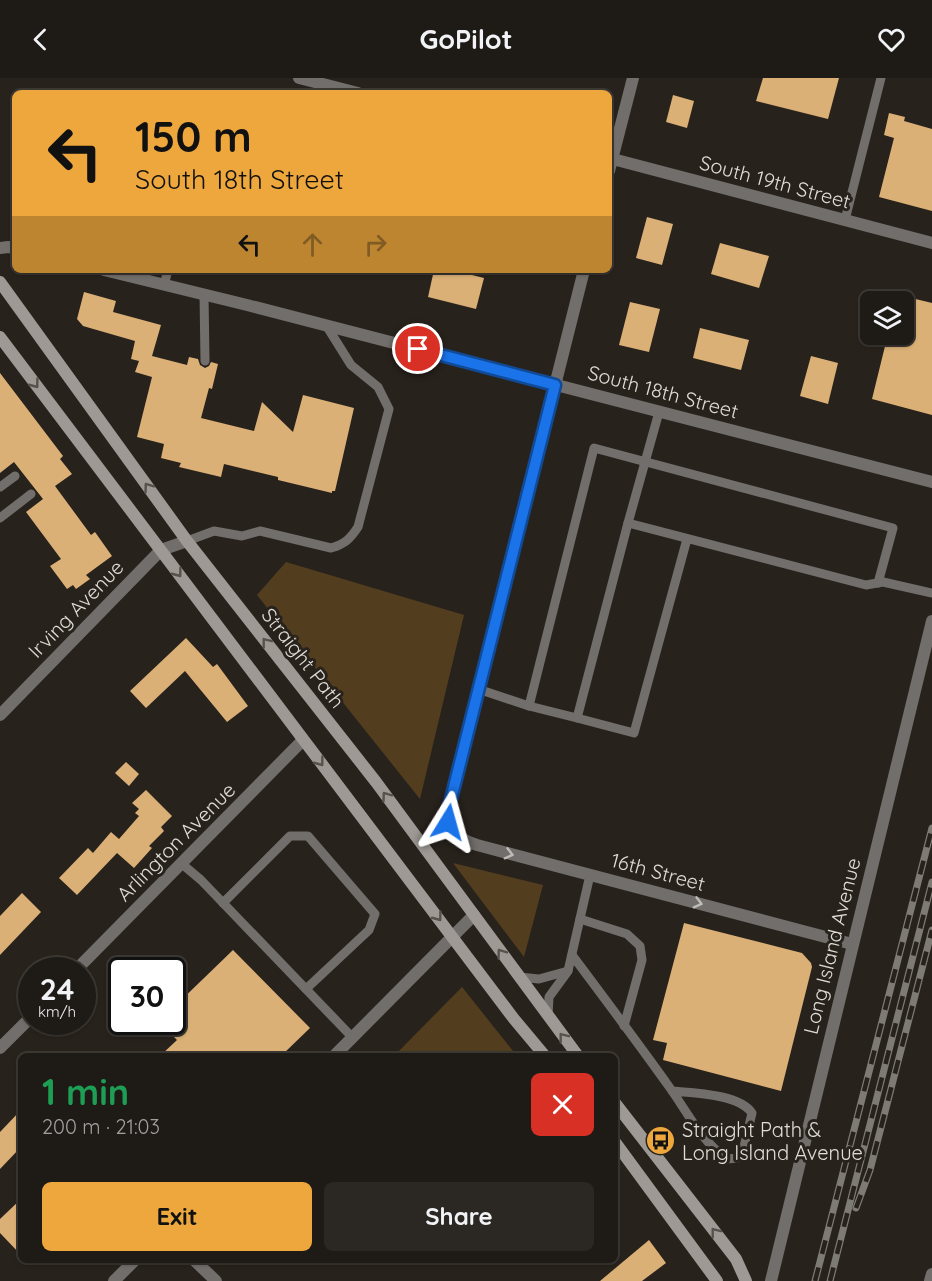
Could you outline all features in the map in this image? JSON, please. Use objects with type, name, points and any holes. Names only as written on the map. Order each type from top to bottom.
[{"type":"main road","name":"Straight Path","points":[[0,282],[187,541],[376,782],[576,1053]]},
{"type":"main road","points":[[0,337],[514,1019],[542,1053]]},
{"type":"main road","points":[[618,1107],[736,1259],[746,1281]]},
{"type":"main road","points":[[618,1146],[717,1281]]},
{"type":"street","points":[[299,78],[346,90]]},
{"type":"street","points":[[612,156],[633,78]]},
{"type":"street","name":"South 19th Street","points":[[612,163],[932,243]]},
{"type":"street","name":"South 18th Street","points":[[116,273],[932,482]]},
{"type":"street","points":[[477,689],[583,273]]},
{"type":"street","name":"Irving Avenue","points":[[0,716],[161,550],[187,541]]},
{"type":"street","name":"Long Island Avenue","points":[[771,1281],[932,621]]},
{"type":"street","name":"16th Street","points":[[477,689],[447,815],[455,834],[477,845],[852,944]]},
{"type":"street","name":"Arlington Avenue","points":[[89,957],[303,740]]},
{"type":"street","points":[[337,1053],[474,915]]},
{"type":"street","points":[[0,1048],[18,1030]]},
{"type":"street","points":[[114,1281],[132,1263]]},
{"type":"street","points":[[197,1263],[216,1281]]},
{"type":"street","points":[[930,1281],[932,1274]]},
{"type":"lane","points":[[845,220],[881,78]]},
{"type":"lane","points":[[164,285],[167,273]]},
{"type":"lane","points":[[204,294],[205,361]]},
{"type":"lane","points":[[187,541],[214,531],[242,536],[260,531],[331,548],[350,540],[358,527],[389,408],[378,387],[351,365],[326,325]]},
{"type":"lane","points":[[577,718],[659,412]]},
{"type":"lane","points":[[529,706],[594,448],[893,528],[878,583]]},
{"type":"lane","points":[[0,487],[15,476]]},
{"type":"lane","points":[[0,518],[31,494]]},
{"type":"lane","points":[[628,523],[866,585],[883,582],[932,593]]},
{"type":"lane","points":[[477,689],[529,706],[634,733],[687,539]]},
{"type":"lane","points":[[223,903],[290,836],[308,836],[375,914],[369,930],[306,989]]},
{"type":"lane","points":[[182,864],[201,880],[352,1037]]},
{"type":"lane","points":[[548,1017],[549,997],[568,971],[590,875]]},
{"type":"lane","points":[[580,920],[627,934],[640,946],[642,960],[624,1026]]},
{"type":"lane","points":[[572,955],[672,1091],[701,1135],[727,1159],[738,1158],[743,1151],[752,1113],[747,1106],[724,1097],[672,1091]]},
{"type":"lane","points":[[519,977],[539,979],[568,971]]},
{"type":"shaded area","points":[[286,562],[464,615],[420,799],[257,595]]},
{"type":"shaded area","points":[[453,863],[543,885],[524,957]]},
{"type":"shaded area","points":[[462,987],[515,1053],[397,1053]]},
{"type":"building","points":[[763,78],[839,78],[828,119],[756,101]]},
{"type":"building","points":[[673,95],[694,101],[687,128],[666,122]]},
{"type":"building","points":[[889,113],[905,117],[904,121],[932,129],[932,211],[879,197],[894,138],[884,135]]},
{"type":"building","points":[[647,217],[673,224],[662,265],[636,258]]},
{"type":"building","points":[[720,243],[769,256],[759,288],[711,274]]},
{"type":"building","points":[[433,273],[464,273],[484,278],[476,309],[428,297]]},
{"type":"building","points":[[84,292],[116,301],[113,312],[161,325],[152,356],[187,365],[189,357],[198,359],[200,365],[205,368],[211,362],[218,364],[201,418],[254,431],[262,402],[293,432],[303,395],[354,408],[335,491],[332,493],[278,480],[278,477],[224,464],[221,477],[179,467],[181,463],[161,458],[164,444],[137,437],[152,377],[135,372],[139,361],[131,359],[135,341],[83,326],[77,319]]},
{"type":"building","points":[[914,299],[932,303],[932,415],[872,399],[885,345],[914,345]]},
{"type":"building","points":[[630,302],[660,309],[649,352],[619,345]]},
{"type":"building","points":[[700,328],[749,340],[741,370],[693,358]]},
{"type":"building","points":[[811,356],[838,363],[828,404],[800,396]]},
{"type":"building","points":[[0,373],[63,456],[60,459],[72,474],[55,486],[91,535],[95,532],[112,556],[86,575],[90,579],[76,589],[73,585],[67,589],[50,566],[61,559],[26,512],[43,499],[14,462],[0,473]]},
{"type":"building","points":[[186,638],[213,667],[217,664],[248,706],[227,722],[185,671],[146,708],[130,691]]},
{"type":"building","points":[[126,762],[139,774],[129,786],[115,773]]},
{"type":"building","points":[[146,790],[172,816],[161,827],[164,831],[149,846],[152,848],[134,868],[117,853],[77,895],[59,878],[88,848],[93,853],[111,832],[119,839],[139,816],[135,813],[139,809],[132,803]]},
{"type":"building","points":[[22,893],[41,912],[0,955],[0,916]]},
{"type":"building","points":[[684,923],[802,953],[811,963],[812,967],[781,1091],[663,1060],[667,1043],[653,1040]]},
{"type":"building","points":[[233,950],[310,1028],[284,1053],[163,1053],[177,1040],[172,1035],[186,1035],[186,995]]},
{"type":"building","points":[[18,1113],[18,1150],[0,1169],[0,1132]]},
{"type":"building","points":[[18,1202],[18,1252],[0,1233],[0,1219]]},
{"type":"building","points":[[649,1240],[666,1263],[642,1281],[600,1281]]},
{"type":"railway","points":[[815,1281],[932,828]]},
{"type":"railway","points":[[830,1281],[932,882]]},
{"type":"railway","points":[[856,1208],[870,1170],[932,930]]},
{"type":"place","name":"Straight Path & Long Island Avenue","points":[[661,1141]]},
{"type":"route","points":[[418,349],[555,385],[477,689],[447,815],[448,822]]}]
